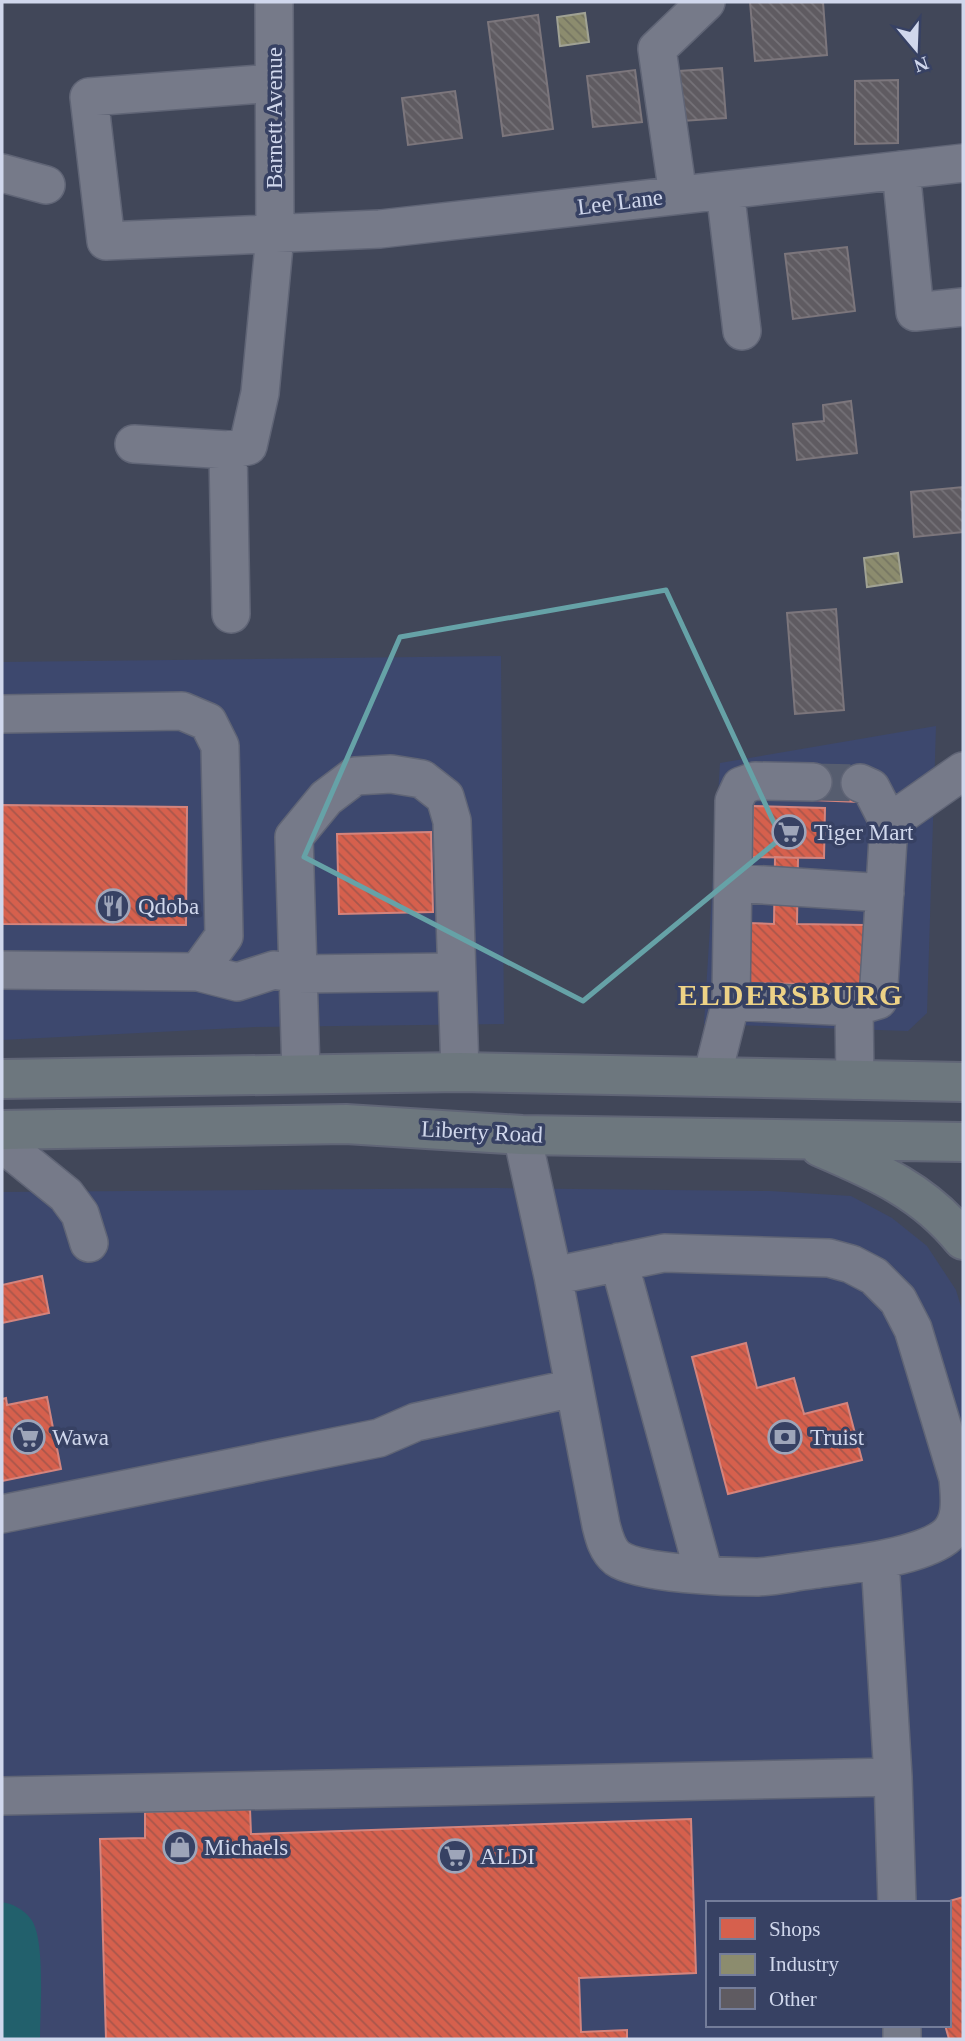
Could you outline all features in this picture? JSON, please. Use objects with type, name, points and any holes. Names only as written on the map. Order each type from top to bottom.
[{"type":"main road","points":[[2,1079],[460,1072],[963,1082]]},
{"type":"main road","name":"Liberty Road","points":[[2,1130],[346,1124],[522,1135],[963,1143]]},
{"type":"main road","points":[[802,1140],[885,1175],[918,1196],[949,1222],[963,1240]]},
{"type":"street","name":"Barnett Avenue","points":[[228,450],[248,446],[257,406],[275,235],[274,2]]},
{"type":"street","points":[[678,195],[657,49],[706,2]]},
{"type":"street","name":"Lee Lane","points":[[274,83],[89,97],[106,241],[380,229],[963,163]]},
{"type":"street","points":[[901,170],[915,312],[963,307]]},
{"type":"street","points":[[2,173],[46,185]]},
{"type":"street","points":[[725,190],[742,331]]},
{"type":"street","points":[[134,444],[228,450],[231,614]]},
{"type":"street","points":[[2,715],[182,711],[208,722],[220,747],[224,936],[198,972]]},
{"type":"street","points":[[889,822],[963,771]]},
{"type":"street","points":[[301,1073],[294,837],[326,798],[355,776],[391,774],[422,779],[445,797],[452,821],[460,1072]]},
{"type":"street","points":[[712,1077],[731,1001],[734,801],[741,786],[755,781],[813,782]]},
{"type":"street","points":[[731,1001],[854,1007],[878,1000],[889,822],[871,788],[860,783]]},
{"type":"street","points":[[733,883],[885,893]]},
{"type":"street","points":[[2,970],[198,972],[237,982],[274,970],[298,974],[456,972]]},
{"type":"street","points":[[854,1007],[855,1080]]},
{"type":"street","points":[[522,1135],[553,1276],[601,1525],[607,1546],[617,1558],[640,1567],[758,1577],[880,1560],[929,1546],[947,1536],[958,1520],[958,1478],[913,1329],[898,1300],[874,1276],[851,1264],[829,1258],[664,1253],[553,1276]]},
{"type":"street","points":[[2,1143],[66,1195],[80,1214],[89,1242]]},
{"type":"street","points":[[619,1262],[704,1574]]},
{"type":"street","points":[[2,1514],[379,1438],[415,1422],[574,1388]]},
{"type":"street","points":[[880,1560],[893,1777],[897,1901]]},
{"type":"street","points":[[2,1796],[893,1777]]},
{"type":"highlighted area","points":[[666,590],[781,838],[583,1001],[304,857],[400,637]]},
{"type":"shaded area","points":[[501,656],[504,1024],[256,1027],[2,1040],[2,662]]},
{"type":"shaded area","points":[[936,726],[927,1013],[908,1031],[704,1024],[720,763]]},
{"type":"shaded area","points":[[496,1188],[770,1191],[851,1196],[892,1218],[927,1246],[956,1290],[963,1313],[963,2039],[2,2039],[2,1192]]},
{"type":"shaded area","points":[[2,1902],[21,1910],[35,1927],[40,1957],[40,2039],[2,2039]]},
{"type":"building: Shops","points":[[813,768],[860,770],[859,802],[812,800]]},
{"type":"building: Shops","points":[[2,805],[187,807],[186,925],[2,924]]},
{"type":"building: Shops","name":"Tiger Mart","points":[[753,806],[825,808],[824,858],[752,857]]},
{"type":"building: Shops","points":[[431,832],[433,912],[339,914],[337,834]]},
{"type":"building: Shops","points":[[775,857],[798,858],[797,924],[864,925],[863,985],[747,983],[748,923],[774,924]]},
{"type":"building: Shops","points":[[42,1276],[49,1313],[2,1323],[2,1285]]},
{"type":"building: Shops","name":"Truist","points":[[746,1343],[757,1388],[794,1378],[804,1414],[847,1403],[862,1460],[728,1494],[692,1357]]},
{"type":"building: Shops","name":"Wawa","points":[[47,1397],[61,1469],[2,1481],[2,1399],[6,1398],[7,1405]]},
{"type":"building: Shops","points":[[250,1809],[251,1834],[691,1819],[696,1973],[579,1978],[581,2032],[627,2030],[627,2039],[106,2039],[100,1839],[145,1838],[145,1812]]},
{"type":"building: Shops","points":[[963,1897],[963,2039],[949,2039],[946,2027],[951,2027],[950,1901]]},
{"type":"building: Industry","points":[[585,13],[589,42],[560,46],[557,17]]},
{"type":"building: Industry","points":[[898,553],[902,582],[867,587],[864,558]]},
{"type":"building: Other","points":[[750,2],[823,2],[827,55],[755,61]]},
{"type":"building: Other","points":[[538,15],[553,129],[503,136],[488,22]]},
{"type":"building: Other","points":[[722,68],[726,118],[682,121],[679,71]]},
{"type":"building: Other","points":[[635,70],[642,122],[593,127],[587,76]]},
{"type":"building: Other","points":[[898,80],[898,143],[855,144],[855,81]]},
{"type":"building: Other","points":[[455,91],[462,138],[408,145],[402,98]]},
{"type":"building: Other","points":[[847,247],[855,311],[793,319],[785,254]]},
{"type":"building: Other","points":[[851,401],[857,453],[797,460],[793,424],[824,421],[823,405]]},
{"type":"building: Other","points":[[963,487],[963,532],[914,537],[911,492]]},
{"type":"building: Other","points":[[836,609],[844,710],[795,714],[787,613]]},
{"type":"tunnel","points":[[813,782],[860,783]]},
{"type":"place","name":"Tiger Mart","points":[[789,832]]},
{"type":"place","name":"Qdoba","points":[[113,906]]},
{"type":"place","name":"Wawa","points":[[28,1437]]},
{"type":"place","name":"Truist","points":[[785,1437]]},
{"type":"place","name":"Michaels","points":[[180,1847]]},
{"type":"place","name":"ALDI","points":[[455,1856]]},
{"type":"district","name":"ELDERSBURG","points":[[791,994]]}]
